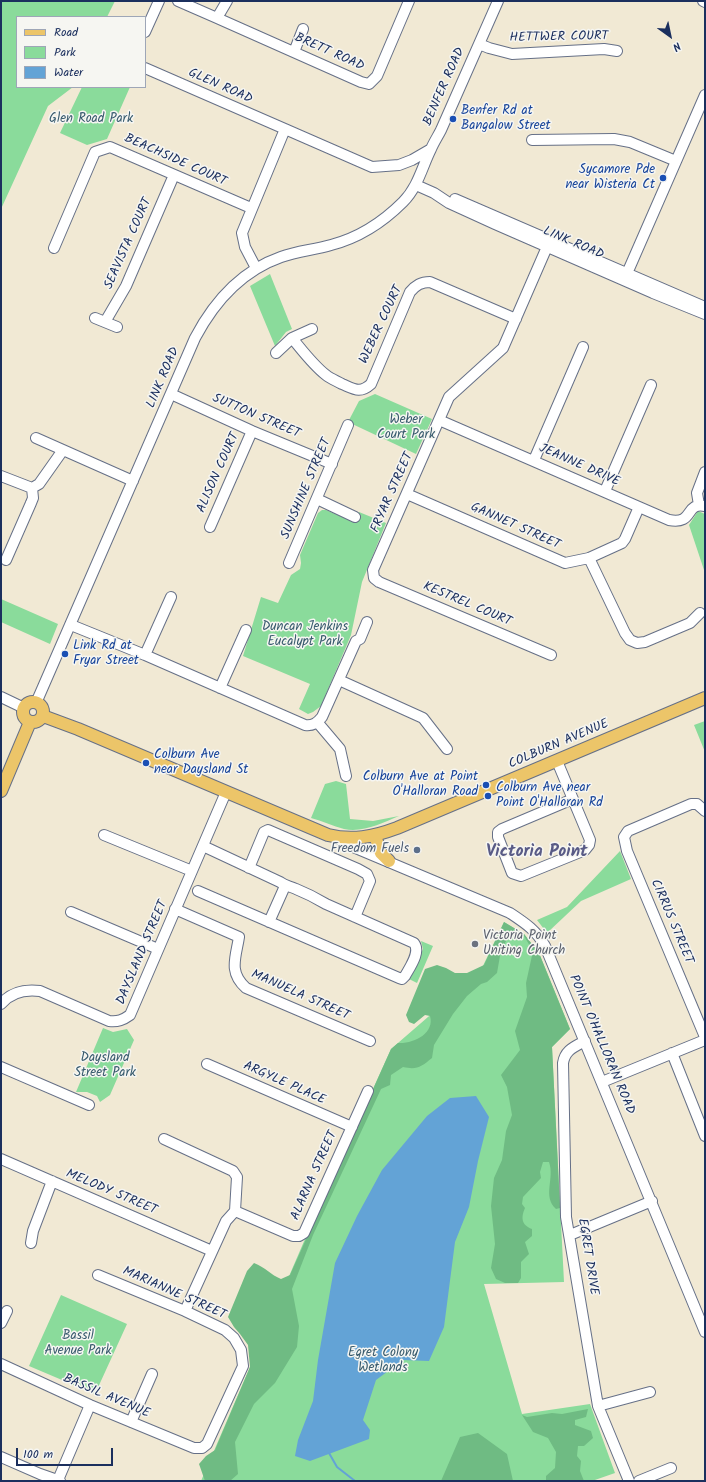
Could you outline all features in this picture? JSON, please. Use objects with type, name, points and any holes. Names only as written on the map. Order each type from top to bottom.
[{"type":"main road","name":"COLBURN AVENUE","points":[[43,716],[78,729],[328,835],[336,837],[359,838],[374,836],[397,828],[705,698]]},
{"type":"main road","points":[[31,702],[39,704],[43,710],[43,716],[39,721],[30,722],[24,717],[24,708],[31,702]]},
{"type":"main road","points":[[1,790],[30,722]]},
{"type":"main road","points":[[374,836],[381,853],[389,861]]},
{"type":"street","points":[[146,30],[159,1]]},
{"type":"street","name":"BRETT ROAD","points":[[178,1],[361,82],[369,84],[377,76],[409,1]]},
{"type":"street","points":[[217,18],[227,1]]},
{"type":"street","name":"BENFER ROAD","points":[[416,185],[479,44],[494,2]]},
{"type":"street","points":[[294,52],[303,29]]},
{"type":"street","name":"HETTWER COURT","points":[[479,44],[512,54],[604,49],[617,51]]},
{"type":"street","name":"GLEN ROAD","points":[[146,68],[372,167],[399,165],[412,160],[431,149]]},
{"type":"street","points":[[626,276],[705,96]]},
{"type":"street","points":[[256,268],[245,247],[242,233],[251,208],[285,129]]},
{"type":"street","points":[[532,140],[614,139],[630,142],[676,161]]},
{"type":"street","name":"BEACHSIDE COURT","points":[[54,248],[95,152],[110,147],[251,208]]},
{"type":"street","name":"SEAVISTA COURT","points":[[105,322],[126,286],[174,175]]},
{"type":"street","name":"LINK ROAD","points":[[36,703],[195,338],[212,308],[238,281],[256,268],[280,257],[350,239],[388,216],[404,201],[416,185],[434,192],[449,203],[705,307]]},
{"type":"street","name":"FRYAR STREET","points":[[374,578],[373,570],[449,397],[502,348],[549,243]]},
{"type":"street","name":"LINK ROAD","points":[[626,276],[705,314]]},
{"type":"street","name":"WEBER COURT","points":[[292,338],[315,365],[327,376],[353,389],[360,390],[371,384],[410,292],[415,286],[422,282],[430,282],[516,319]]},
{"type":"street","points":[[95,318],[117,327]]},
{"type":"street","points":[[276,353],[292,338],[312,329]]},
{"type":"street","points":[[534,460],[583,347]]},
{"type":"street","points":[[605,491],[651,385]]},
{"type":"street","name":"SUTTON STREET","points":[[171,394],[332,464]]},
{"type":"street","name":"JEANNE DRIVE","points":[[439,420],[669,520],[683,520],[687,517],[691,509],[702,505]]},
{"type":"street","name":"SUNSHINE STREET","points":[[289,563],[348,425]]},
{"type":"street","name":"ALISON COURT","points":[[210,527],[252,430]]},
{"type":"street","points":[[36,438],[134,481]]},
{"type":"street","points":[[32,488],[39,484],[63,450]]},
{"type":"street","points":[[702,505],[697,494],[705,472]]},
{"type":"street","points":[[1,476],[32,488]]},
{"type":"street","points":[[6,560],[33,498],[32,488]]},
{"type":"street","name":"GANNET STREET","points":[[407,494],[559,560],[571,563],[589,558],[622,543],[639,507]]},
{"type":"street","points":[[317,499],[355,517]]},
{"type":"street","points":[[589,558],[625,633],[630,640],[637,643],[645,642],[690,623],[700,614]]},
{"type":"street","name":"KESTREL COURT","points":[[374,578],[387,585],[551,655]]},
{"type":"street","points":[[145,655],[171,597]]},
{"type":"street","points":[[71,625],[310,726],[318,723],[322,717],[356,641],[360,639],[367,622]]},
{"type":"street","points":[[220,688],[246,630]]},
{"type":"street","points":[[339,680],[423,718],[447,749]]},
{"type":"street","points":[[1,697],[24,708]]},
{"type":"street","points":[[318,723],[340,749],[346,776]]},
{"type":"street","points":[[557,761],[573,799],[590,840],[589,845],[585,850],[521,876],[512,873],[498,837],[498,832],[573,799]]},
{"type":"street","name":"DAYSLAND STREET","points":[[1,1004],[11,995],[30,989],[40,991],[109,1021],[116,1022],[124,1020],[130,1015],[226,792]]},
{"type":"street","name":"CIRRUS STREET","points":[[704,810],[697,804],[691,804],[628,831],[624,837],[627,851],[705,1039]]},
{"type":"street","points":[[248,868],[264,832],[268,830],[358,869],[367,874],[370,881],[355,917]]},
{"type":"street","points":[[104,835],[192,872]]},
{"type":"street","name":"POINT O'HALLORAN ROAD","points":[[336,837],[353,847],[510,913],[532,928],[539,935],[545,946],[652,1201],[705,1332]]},
{"type":"street","points":[[198,891],[402,979],[405,976],[417,951],[417,947],[414,943],[294,888],[285,886],[280,882],[203,846]]},
{"type":"street","points":[[270,922],[285,886]]},
{"type":"street","name":"MANUELA STREET","points":[[176,909],[239,937],[234,968],[236,976],[246,988],[370,1041]]},
{"type":"street","points":[[71,912],[158,949]]},
{"type":"street","points":[[602,1082],[705,1039]]},
{"type":"street","name":"EGRET DRIVE","points":[[585,1041],[569,1050],[564,1055],[562,1063],[566,1217],[598,1406],[629,1481]]},
{"type":"street","points":[[672,1054],[705,1136]]},
{"type":"street","name":"ARGYLE PLACE","points":[[207,1064],[352,1127]]},
{"type":"street","points":[[1,1067],[88,1105]]},
{"type":"street","name":"ALARNA STREET","points":[[236,1211],[293,1236],[299,1236],[304,1233],[368,1091]]},
{"type":"street","points":[[164,1138],[233,1171],[237,1177],[236,1211],[226,1221],[185,1312]]},
{"type":"street","name":"MELODY STREET","points":[[1,1159],[212,1250]]},
{"type":"street","points":[[31,1243],[33,1230],[52,1181]]},
{"type":"street","points":[[570,1235],[652,1201]]},
{"type":"street","name":"MARIANNE STREET","points":[[98,1275],[225,1330],[234,1338],[241,1350],[243,1366],[208,1444],[202,1448]]},
{"type":"street","points":[[1,1323],[6,1311]]},
{"type":"street","name":"BASSIL AVENUE","points":[[1,1364],[90,1405],[194,1448],[202,1448]]},
{"type":"street","points":[[132,1422],[152,1374]]},
{"type":"street","points":[[598,1406],[650,1392]]},
{"type":"street","points":[[1,1457],[39,1478],[59,1481],[90,1405]]},
{"type":"street","points":[[640,1481],[671,1468]]},
{"type":"green space","points":[[1,1],[115,1],[108,16],[16,16],[16,88],[72,88],[48,106],[1,209]]},
{"type":"green space","name":"Glen Road Park","points":[[82,88],[130,88],[107,139],[87,145],[60,133]]},
{"type":"green space","points":[[270,274],[292,329],[286,332],[275,346],[250,286]]},
{"type":"green space","name":"Weber Court Park","points":[[375,394],[432,419],[416,454],[348,422],[359,401]]},
{"type":"green space","name":"Duncan Jenkins Eucalypt Park","points":[[322,510],[326,510],[354,522],[359,512],[386,523],[362,582],[351,635],[321,706],[308,714],[299,709],[310,684],[243,656],[261,597],[278,603],[291,575],[300,569],[300,555],[318,513]]},
{"type":"green space","points":[[698,511],[705,514],[705,573],[689,525]]},
{"type":"green space","points":[[1,599],[58,624],[50,644],[1,622]]},
{"type":"green space","points":[[705,721],[705,752],[694,725]]},
{"type":"green space","points":[[336,781],[346,784],[350,819],[373,821],[399,816],[372,827],[358,830],[340,828],[311,818],[325,784]]},
{"type":"green space","points":[[620,851],[631,879],[581,901],[547,933],[537,920],[567,907]]},
{"type":"green space","name":"Egret Colony Wetlands","points":[[504,922],[524,934],[539,953],[570,1029],[552,1047],[564,1282],[484,1284],[522,1414],[590,1404],[615,1473],[592,1481],[201,1481],[305,1239],[391,1049],[480,972]]},
{"type":"green space","points":[[504,922],[524,934],[539,953],[570,1029],[552,1047],[560,1208],[556,1209],[550,1199],[549,1193],[551,1175],[549,1162],[543,1162],[540,1172],[541,1178],[523,1197],[522,1204],[525,1208],[523,1220],[528,1227],[532,1229],[532,1236],[525,1242],[529,1254],[521,1262],[521,1278],[518,1283],[505,1283],[496,1279],[491,1268],[495,1244],[491,1206],[494,1178],[502,1160],[506,1131],[512,1115],[507,1087],[501,1075],[520,1050],[515,1031],[527,997],[526,983],[533,951],[524,936],[511,932],[501,950],[497,973],[467,996],[453,1014],[434,1045],[432,1058],[419,1067],[403,1067],[391,1075],[390,1085],[381,1089],[313,1235],[292,1289],[299,1326],[297,1347],[275,1383],[254,1404],[235,1442],[238,1474],[230,1481],[205,1481],[199,1464],[206,1456],[215,1450],[250,1367],[248,1345],[228,1317],[247,1271],[254,1263],[281,1279],[290,1275],[391,1049],[398,1043],[410,1042],[422,1036],[429,1028],[431,1022],[430,1016],[425,1015],[414,1024],[409,1022],[406,1015],[425,969],[437,965],[455,973],[467,973],[484,965]]},
{"type":"green space","points":[[421,941],[433,946],[417,983],[409,979],[423,949]]},
{"type":"green space","name":"Daysland Street Park","points":[[103,1028],[113,1032],[127,1029],[134,1040],[110,1095],[100,1102],[97,1096],[87,1092],[76,1092]]},
{"type":"green space","name":"Bassil Avenue Park","points":[[61,1295],[127,1324],[95,1394],[29,1366]]},
{"type":"green space","points":[[588,1409],[586,1417],[575,1420],[575,1425],[591,1431],[593,1438],[584,1446],[578,1446],[577,1456],[581,1461],[580,1471],[584,1481],[546,1481],[546,1476],[555,1468],[556,1452],[548,1438],[533,1432],[522,1415],[527,1417],[552,1413],[562,1414]]},
{"type":"green space","points":[[478,1433],[507,1454],[513,1481],[441,1481],[460,1437]]},
{"type":"water","points":[[476,1096],[489,1117],[469,1207],[455,1242],[444,1327],[429,1361],[403,1360],[376,1380],[363,1420],[370,1430],[369,1439],[310,1461],[295,1456],[298,1440],[313,1401],[318,1360],[335,1263],[357,1216],[382,1170],[427,1116],[450,1098]]},
{"type":"waterway","points":[[329,1453],[337,1467],[355,1481]]},
{"type":"place","name":"Benfer Rd at Bangalow Street","points":[[453,119]]},
{"type":"place","name":"Sycamore Pde near Wisteria Ct","points":[[663,178]]},
{"type":"place","name":"Link Rd at Fryar Street","points":[[65,654]]},
{"type":"place","name":"Colburn Ave near Daysland St","points":[[146,763]]},
{"type":"place","name":"Colburn Ave at Point O'Halloran Road","points":[[486,785]]},
{"type":"place","name":"Colburn Ave near Point O'Halloran Rd","points":[[488,796]]},
{"type":"place","name":"Freedom Fuels","points":[[417,850]]},
{"type":"place","name":"Victoria Point Uniting Church","points":[[475,944]]},
{"type":"district","name":"Victoria Point","points":[[537,853]]}]
